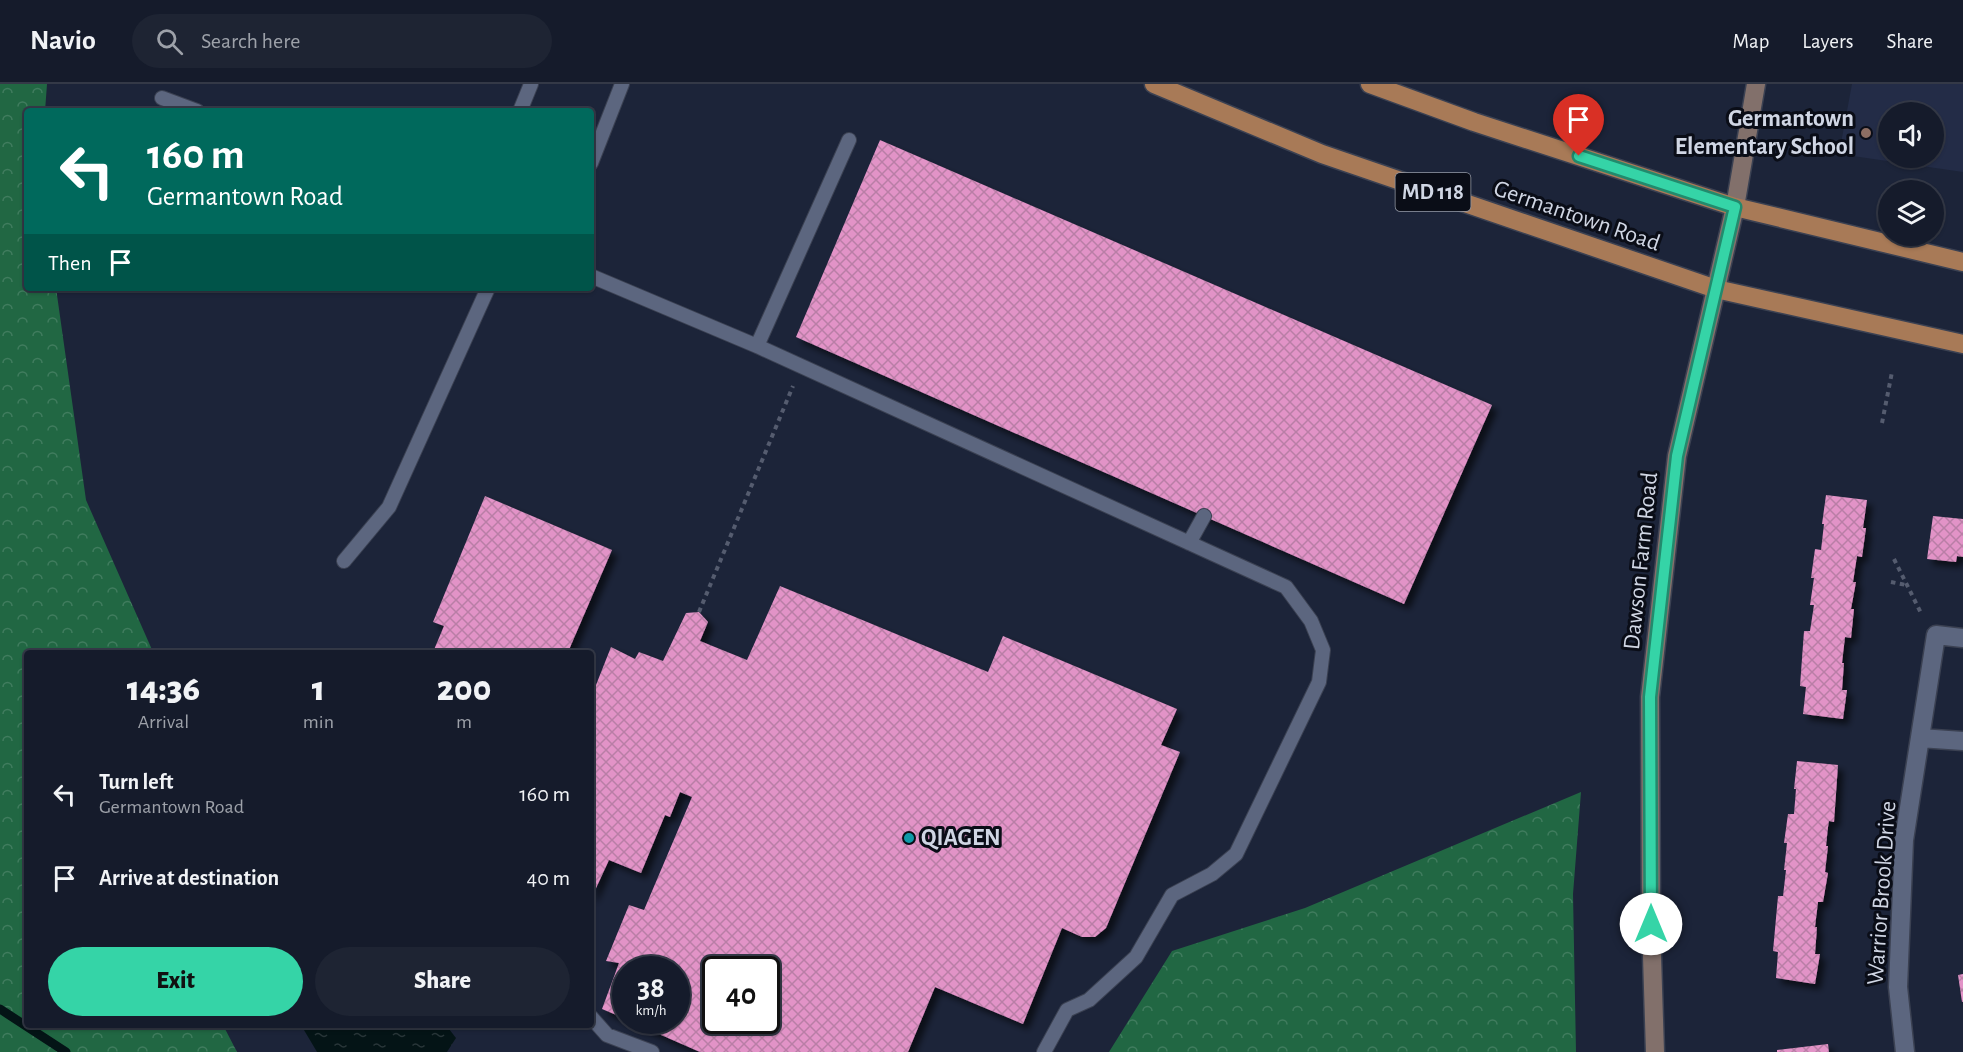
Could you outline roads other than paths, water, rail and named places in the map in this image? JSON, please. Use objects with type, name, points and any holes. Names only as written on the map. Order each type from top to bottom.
[{"type":"main road","name":"Germantown Road","points":[[1154,84],[1322,154],[1716,289],[1963,344]]},
{"type":"main road","points":[[1370,84],[1474,122],[1735,207],[1963,262]]},
{"type":"street","name":"Dawson Farm Road","points":[[1655,1052],[1651,924],[1650,697],[1677,456],[1735,207],[1756,84]]},
{"type":"street","name":"Warrior Brook Drive","points":[[1905,1052],[1898,987],[1904,840],[1936,635],[1963,638]]},
{"type":"street","points":[[1920,738],[1963,741]]},
{"type":"lane","points":[[521,108],[531,84]]},
{"type":"lane","points":[[594,155],[622,84]]},
{"type":"lane","points":[[162,98],[189,108]]},
{"type":"lane","points":[[757,346],[849,140]]},
{"type":"lane","points":[[594,277],[757,346],[1286,587],[1311,621],[1323,650],[1319,682],[1236,854],[1212,874],[1172,895],[1136,957],[1089,1000],[1067,1011],[1044,1052]]},
{"type":"lane","points":[[344,561],[389,507],[487,291]]},
{"type":"lane","points":[[1189,543],[1204,516]]},
{"type":"lane","points":[[594,1020],[607,1035],[652,1052]]},
{"type":"water","points":[[303,1028],[448,1028],[456,1038],[447,1052],[317,1052]]},
{"type":"waterway","points":[[0,1009],[24,1025]]},
{"type":"waterway","points":[[29,1028],[66,1052]]},
{"type":"place","name":"Germantown Elementary School","points":[[1866,133]]},
{"type":"place","name":"QIAGEN","points":[[909,838]]}]
